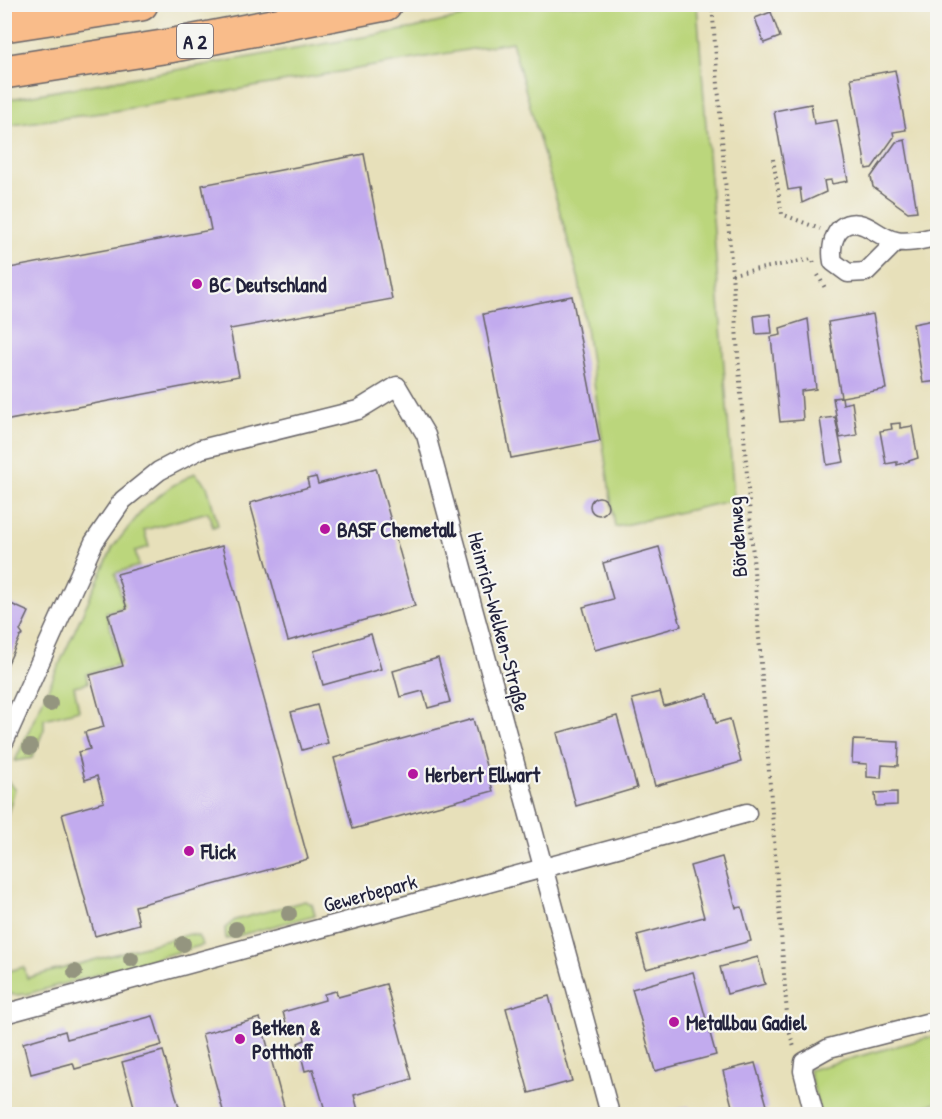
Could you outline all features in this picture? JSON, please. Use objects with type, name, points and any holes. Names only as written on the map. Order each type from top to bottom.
[{"type":"highway","points":[[4,25],[141,4]]},
{"type":"highway","name":"A 2","points":[[4,72],[169,46],[385,4]]},
{"type":"street","points":[[897,242],[874,267],[855,274],[840,269],[833,262],[832,245],[839,228],[861,224],[897,242],[938,236]]},
{"type":"street","name":"Heinrich-Welken-Straße","points":[[4,742],[94,542],[123,500],[159,471],[201,449],[358,410],[397,386],[426,435],[610,1114]]},
{"type":"street","name":"Gewerbepark","points":[[4,1014],[544,870],[747,813]]},
{"type":"street","points":[[814,1114],[803,1071],[804,1062],[829,1048],[938,1020]]},
{"type":"path","name":"Bördenweg","points":[[712,4],[788,1028],[796,1052],[804,1062]]},
{"type":"path","points":[[773,159],[782,214],[835,234]]},
{"type":"path","points":[[732,274],[812,259],[825,288]]},
{"type":"green space","points":[[510,5],[697,5],[734,500],[615,527],[579,280],[512,42],[108,112],[5,126],[5,100],[415,28]]},
{"type":"green space","points":[[195,473],[207,486],[218,525],[213,527],[208,512],[144,530],[149,547],[135,551],[139,566],[115,573],[124,607],[106,612],[120,664],[86,674],[88,683],[74,686],[79,710],[44,719],[44,729],[32,758],[15,761],[113,547],[145,507],[170,487]]},
{"type":"green space","points":[[6,780],[15,789],[5,822],[4,783]]},
{"type":"green space","points":[[305,901],[312,904],[315,915],[226,939],[225,928],[235,920]]},
{"type":"green space","points":[[190,934],[198,936],[203,945],[27,994],[14,995],[5,992],[5,955],[9,971],[24,967],[27,978]]},
{"type":"green space","points":[[937,1035],[937,1103],[895,1114],[820,1114],[809,1070]]},
{"type":"building","points":[[771,12],[780,37],[764,43],[755,18]]},
{"type":"building","points":[[895,70],[906,130],[893,132],[894,137],[872,168],[866,169],[851,78]]},
{"type":"building","points":[[811,104],[814,124],[837,120],[848,181],[832,184],[831,180],[824,181],[826,192],[802,203],[800,188],[788,190],[774,111]]},
{"type":"building","points":[[905,140],[917,211],[908,212],[873,187],[871,177],[896,142]]},
{"type":"building","name":"BC Deutschland","points":[[364,154],[392,299],[230,329],[239,376],[4,421],[4,269],[211,230],[202,185]]},
{"type":"building","points":[[572,296],[600,441],[511,458],[483,314]]},
{"type":"building","points":[[770,314],[772,333],[756,334],[754,316]]},
{"type":"building","points":[[873,314],[886,389],[842,397],[843,404],[852,402],[857,435],[840,438],[833,398],[841,397],[828,322]]},
{"type":"building","points":[[808,319],[816,389],[801,391],[803,420],[780,422],[771,337],[781,335],[780,328]]},
{"type":"building","points":[[938,319],[938,381],[923,383],[913,324]]},
{"type":"building","points":[[835,417],[844,462],[827,465],[820,419]]},
{"type":"building","points":[[900,423],[900,428],[912,426],[918,458],[897,465],[897,462],[886,464],[880,431],[892,429],[891,424]]},
{"type":"building","name":"BASF Chemetall","points":[[376,468],[415,606],[288,641],[250,503],[309,487],[307,479],[316,477],[318,484]]},
{"type":"building","points":[[595,497],[603,497],[608,502],[606,513],[595,515],[590,510],[590,502]]},
{"type":"building","points":[[222,546],[308,859],[135,906],[139,924],[95,936],[62,814],[104,802],[97,776],[85,780],[78,752],[90,749],[85,732],[104,727],[90,675],[123,666],[108,614],[127,609],[117,574]]},
{"type":"building","points":[[659,547],[681,626],[595,650],[583,607],[613,599],[603,563]]},
{"type":"building","points":[[11,604],[29,612],[20,631],[23,635],[4,672],[4,611],[8,612]]},
{"type":"building","points":[[371,634],[381,669],[323,685],[314,651]]},
{"type":"building","points":[[438,658],[450,702],[428,708],[423,691],[400,697],[393,671]]},
{"type":"building","points":[[660,692],[664,706],[708,694],[716,723],[730,719],[741,762],[655,786],[632,699]]},
{"type":"building","points":[[317,705],[328,743],[302,750],[291,712]]},
{"type":"building","points":[[617,716],[637,788],[576,806],[557,733]]},
{"type":"building","name":"Herbert Ellwart","points":[[473,719],[493,791],[353,829],[334,758]]},
{"type":"building","points":[[853,740],[899,742],[898,766],[882,765],[881,778],[867,777],[867,764],[852,763]]},
{"type":"building","points":[[897,792],[897,805],[876,806],[875,793]]},
{"type":"building","points":[[722,857],[736,908],[742,907],[751,941],[646,969],[637,935],[704,917],[690,866]]},
{"type":"building","points":[[758,957],[765,984],[727,994],[720,967]]},
{"type":"building","name":"Metallbau Gadiel","points":[[693,972],[716,1055],[655,1071],[632,989]]},
{"type":"building","points":[[386,984],[412,1079],[354,1095],[359,1114],[326,1114],[313,1069],[305,1071],[298,1043],[305,1040],[303,1031],[289,1035],[283,1012],[325,1000],[324,994],[336,991],[338,997]]},
{"type":"building","points":[[549,996],[572,1081],[529,1093],[506,1008]]},
{"type":"building","points":[[153,1016],[162,1045],[75,1069],[73,1063],[31,1074],[23,1043],[65,1031],[67,1039]]},
{"type":"building","points":[[260,1018],[286,1114],[224,1114],[202,1034]]},
{"type":"building","points":[[163,1051],[181,1114],[136,1114],[122,1062]]},
{"type":"building","points":[[755,1063],[768,1109],[750,1114],[747,1112],[734,1114],[723,1071]]},
{"type":"building","points":[[689,1106],[691,1114],[659,1114]]},
{"type":"place","name":"BC Deutschland","points":[[197,284]]},
{"type":"place","name":"BASF Chemetall","points":[[325,529]]},
{"type":"place","name":"Herbert Ellwart","points":[[413,774]]},
{"type":"place","name":"Flick","points":[[189,851]]},
{"type":"place","name":"Metallbau Gadiel","points":[[674,1022]]},
{"type":"place","name":"Betken & Potthoff","points":[[240,1039]]}]
